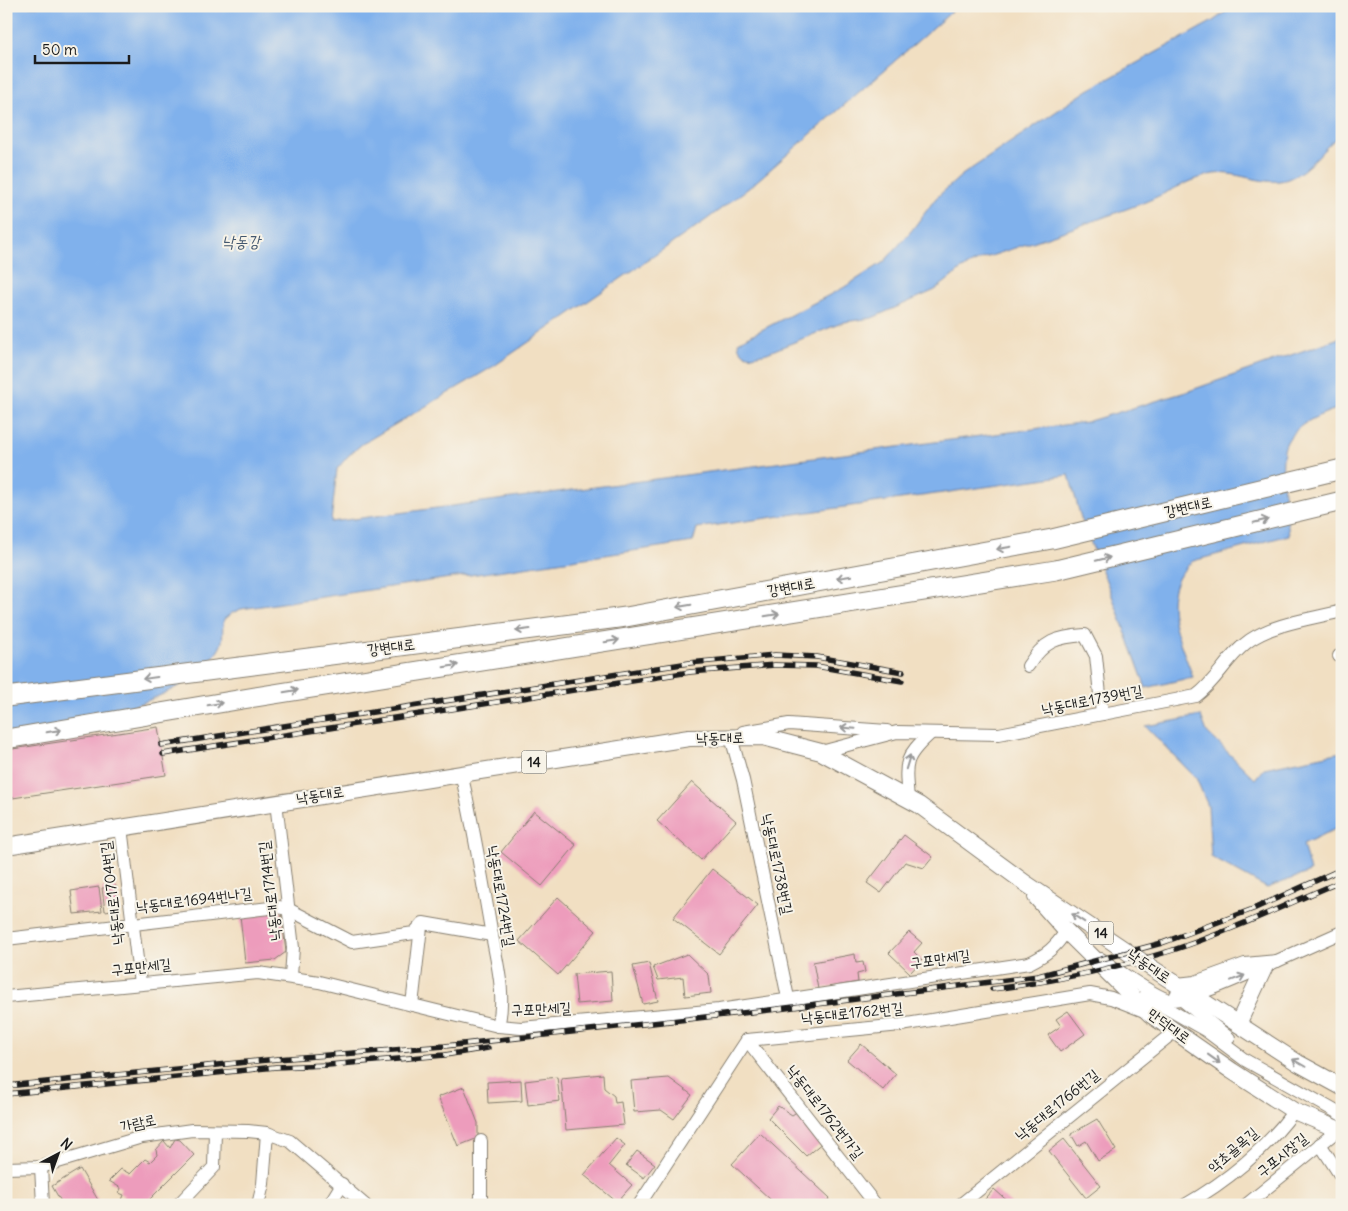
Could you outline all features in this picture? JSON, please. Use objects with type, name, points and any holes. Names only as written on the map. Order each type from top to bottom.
[{"type":"highway","name":"강변대로","points":[[6,697],[626,617],[1052,539],[1324,474],[1342,468]]},
{"type":"highway","name":"강변대로","points":[[6,739],[243,699],[1056,570],[1338,502]]},
{"type":"main road","name":"낙동대로","points":[[6,846],[680,739],[764,737],[821,752],[920,805],[1025,883],[1158,972],[1182,993],[1238,1024],[1298,1063],[1342,1087]]},
{"type":"main road","name":"만덕대로","points":[[1025,883],[1066,931],[1150,1014],[1294,1111],[1341,1125]]},
{"type":"main road","points":[[1238,1024],[1271,964]]},
{"type":"street","name":"낙동대로1739번길","points":[[821,752],[897,732],[999,734],[1196,696],[1207,689],[1248,641],[1266,632],[1342,611]]},
{"type":"street","points":[[1028,666],[1039,650],[1047,643],[1086,635],[1096,656],[1102,714]]},
{"type":"street","points":[[712,737],[789,724],[897,732]]},
{"type":"street","points":[[908,799],[906,770],[908,757],[915,747],[931,733]]},
{"type":"street","name":"낙동대로1738번길","points":[[731,737],[743,780],[788,998]]},
{"type":"street","name":"낙동대로1724번길","points":[[461,773],[492,935],[503,1009],[498,1026]]},
{"type":"street","name":"낙동대로1714번길","points":[[276,802],[293,948],[291,976]]},
{"type":"street","name":"낙동대로1704번길","points":[[121,827],[140,984]]},
{"type":"street","name":"낙동대로1694번나길","points":[[6,939],[278,907],[288,909],[352,942],[414,932],[423,924],[492,935]]},
{"type":"street","points":[[412,1005],[421,927]]},
{"type":"street","name":"구포만세길","points":[[6,997],[258,973],[291,976],[498,1026],[521,1028],[719,1010],[788,998],[1029,963],[1046,955],[1058,944],[1066,931]]},
{"type":"street","points":[[1182,993],[1271,964],[1342,932]]},
{"type":"street","points":[[1082,947],[1155,994],[1170,1000],[1195,982],[1245,964],[1271,964]]},
{"type":"street","points":[[1103,969],[1161,1006],[1204,1030],[1341,1125]]},
{"type":"street","points":[[1182,993],[1248,1054],[1342,1106]]},
{"type":"street","name":"낙동대로1762번길","points":[[747,1040],[901,1025],[1090,994],[1111,998],[1150,1014]]},
{"type":"street","name":"낙동대로1766번길","points":[[960,1205],[1175,1031]]},
{"type":"street","points":[[639,1205],[747,1040]]},
{"type":"street","name":"낙동대로1762번가길","points":[[747,1040],[876,1205]]},
{"type":"street","name":"약초골목길","points":[[1185,1205],[1211,1190],[1279,1132],[1294,1111]]},
{"type":"street","name":"구포시장길","points":[[1253,1203],[1341,1125]]},
{"type":"street","name":"가람로","points":[[6,1168],[41,1168],[142,1137],[192,1130],[215,1131],[280,1136],[298,1146],[342,1184]]},
{"type":"street","points":[[178,1205],[214,1167],[215,1131]]},
{"type":"street","points":[[258,1205],[263,1184],[267,1134]]},
{"type":"street","points":[[476,1205],[481,1201],[481,1141]]},
{"type":"street","points":[[1320,1144],[1342,1178]]},
{"type":"street","points":[[41,1168],[43,1205]]},
{"type":"street","points":[[329,1205],[342,1184],[365,1205]]},
{"type":"water","name":"낙동강","points":[[6,6],[958,6],[750,187],[706,220],[494,366],[362,444],[337,469],[331,522],[1086,422],[1186,392],[1342,337],[1342,407],[1304,424],[1297,429],[1287,442],[1284,450],[1283,473],[1289,535],[1193,561],[1181,574],[1175,587],[1172,601],[1173,616],[1193,677],[1146,688],[1081,518],[1069,475],[697,528],[693,542],[241,609],[224,619],[221,645],[203,669],[180,685],[153,699],[123,710],[92,719],[6,738]]},
{"type":"water","points":[[1234,6],[1342,6],[1342,133],[1296,175],[1288,179],[1269,181],[1228,174],[1209,175],[1143,203],[982,259],[962,269],[935,290],[872,318],[844,322],[767,353],[752,356],[744,354],[739,348],[738,342],[843,288],[884,262],[912,230],[936,198],[962,175],[1088,90],[1213,21]]},
{"type":"water","points":[[1201,716],[1207,732],[1255,779],[1264,768],[1342,752],[1342,826],[1303,844],[1310,872],[1267,888],[1211,857],[1208,806],[1196,778],[1145,726]]},
{"type":"building","points":[[158,727],[166,775],[6,799],[6,750]]},
{"type":"building","points":[[692,782],[736,821],[701,860],[657,821]]},
{"type":"building","points":[[534,811],[576,845],[542,886],[501,852]]},
{"type":"building","points":[[904,835],[933,857],[924,868],[905,862],[881,893],[867,883]]},
{"type":"building","points":[[712,869],[758,905],[719,954],[673,918]]},
{"type":"building","points":[[116,886],[119,909],[105,911],[102,888]]},
{"type":"building","points":[[99,887],[102,911],[74,914],[71,891]]},
{"type":"building","points":[[558,897],[596,931],[558,975],[519,941]]},
{"type":"building","points":[[281,910],[286,952],[275,960],[245,963],[240,915]]},
{"type":"building","points":[[909,932],[922,943],[914,952],[922,960],[910,973],[889,953]]},
{"type":"building","points":[[687,954],[709,975],[711,993],[685,996],[683,977],[658,980],[653,967]]},
{"type":"building","points":[[855,954],[856,963],[863,962],[865,972],[857,974],[858,982],[818,989],[813,962]]},
{"type":"building","points":[[649,963],[658,1001],[643,1004],[633,966]]},
{"type":"building","points":[[611,971],[613,1001],[577,1004],[574,974]]},
{"type":"building","points":[[1068,1011],[1085,1034],[1060,1052],[1048,1035],[1061,1026],[1056,1019]]},
{"type":"building","points":[[861,1044],[896,1074],[883,1090],[847,1060]]},
{"type":"building","points":[[603,1074],[604,1088],[614,1096],[615,1103],[621,1102],[624,1125],[566,1130],[561,1078]]},
{"type":"building","points":[[557,1077],[560,1101],[528,1105],[525,1081]]},
{"type":"building","points":[[669,1078],[692,1095],[674,1119],[661,1110],[634,1112],[631,1081]]},
{"type":"building","points":[[521,1080],[522,1101],[488,1103],[487,1082]]},
{"type":"building","points":[[464,1087],[478,1123],[478,1138],[458,1146],[438,1097]]},
{"type":"building","points":[[778,1106],[792,1115],[798,1111],[823,1142],[806,1156],[768,1118]]},
{"type":"building","points":[[1097,1119],[1116,1150],[1098,1161],[1086,1141],[1078,1146],[1071,1134]]},
{"type":"building","points":[[760,1133],[830,1198],[824,1205],[767,1205],[771,1200],[732,1164]]},
{"type":"building","points":[[616,1138],[625,1145],[609,1165],[632,1185],[617,1202],[584,1175]]},
{"type":"building","points":[[175,1139],[180,1140],[194,1155],[144,1205],[120,1205],[124,1195],[119,1193],[121,1188],[109,1181],[121,1169],[130,1174],[145,1159],[150,1162],[157,1155],[156,1150],[164,1141],[170,1148]]},
{"type":"building","points":[[1064,1139],[1101,1186],[1086,1198],[1049,1151]]},
{"type":"building","points":[[637,1151],[655,1164],[644,1178],[626,1165]]},
{"type":"building","points":[[80,1169],[98,1200],[90,1205],[63,1205],[52,1186]]},
{"type":"building","points":[[994,1189],[1012,1205],[980,1205]]},
{"type":"railway","points":[[161,745],[689,663],[775,655],[817,657],[903,672]]},
{"type":"railway","points":[[163,754],[690,672],[775,665],[816,666],[902,681]]},
{"type":"railway","points":[[6,1086],[277,1059],[445,1046],[778,1009],[1038,976],[1162,943],[1253,909],[1342,869]]},
{"type":"railway","points":[[992,989],[1082,974],[1127,964],[1170,951],[1235,927],[1342,881]]},
{"type":"railway","points":[[6,1094],[276,1067],[328,1065],[445,1055],[488,1048]]}]
